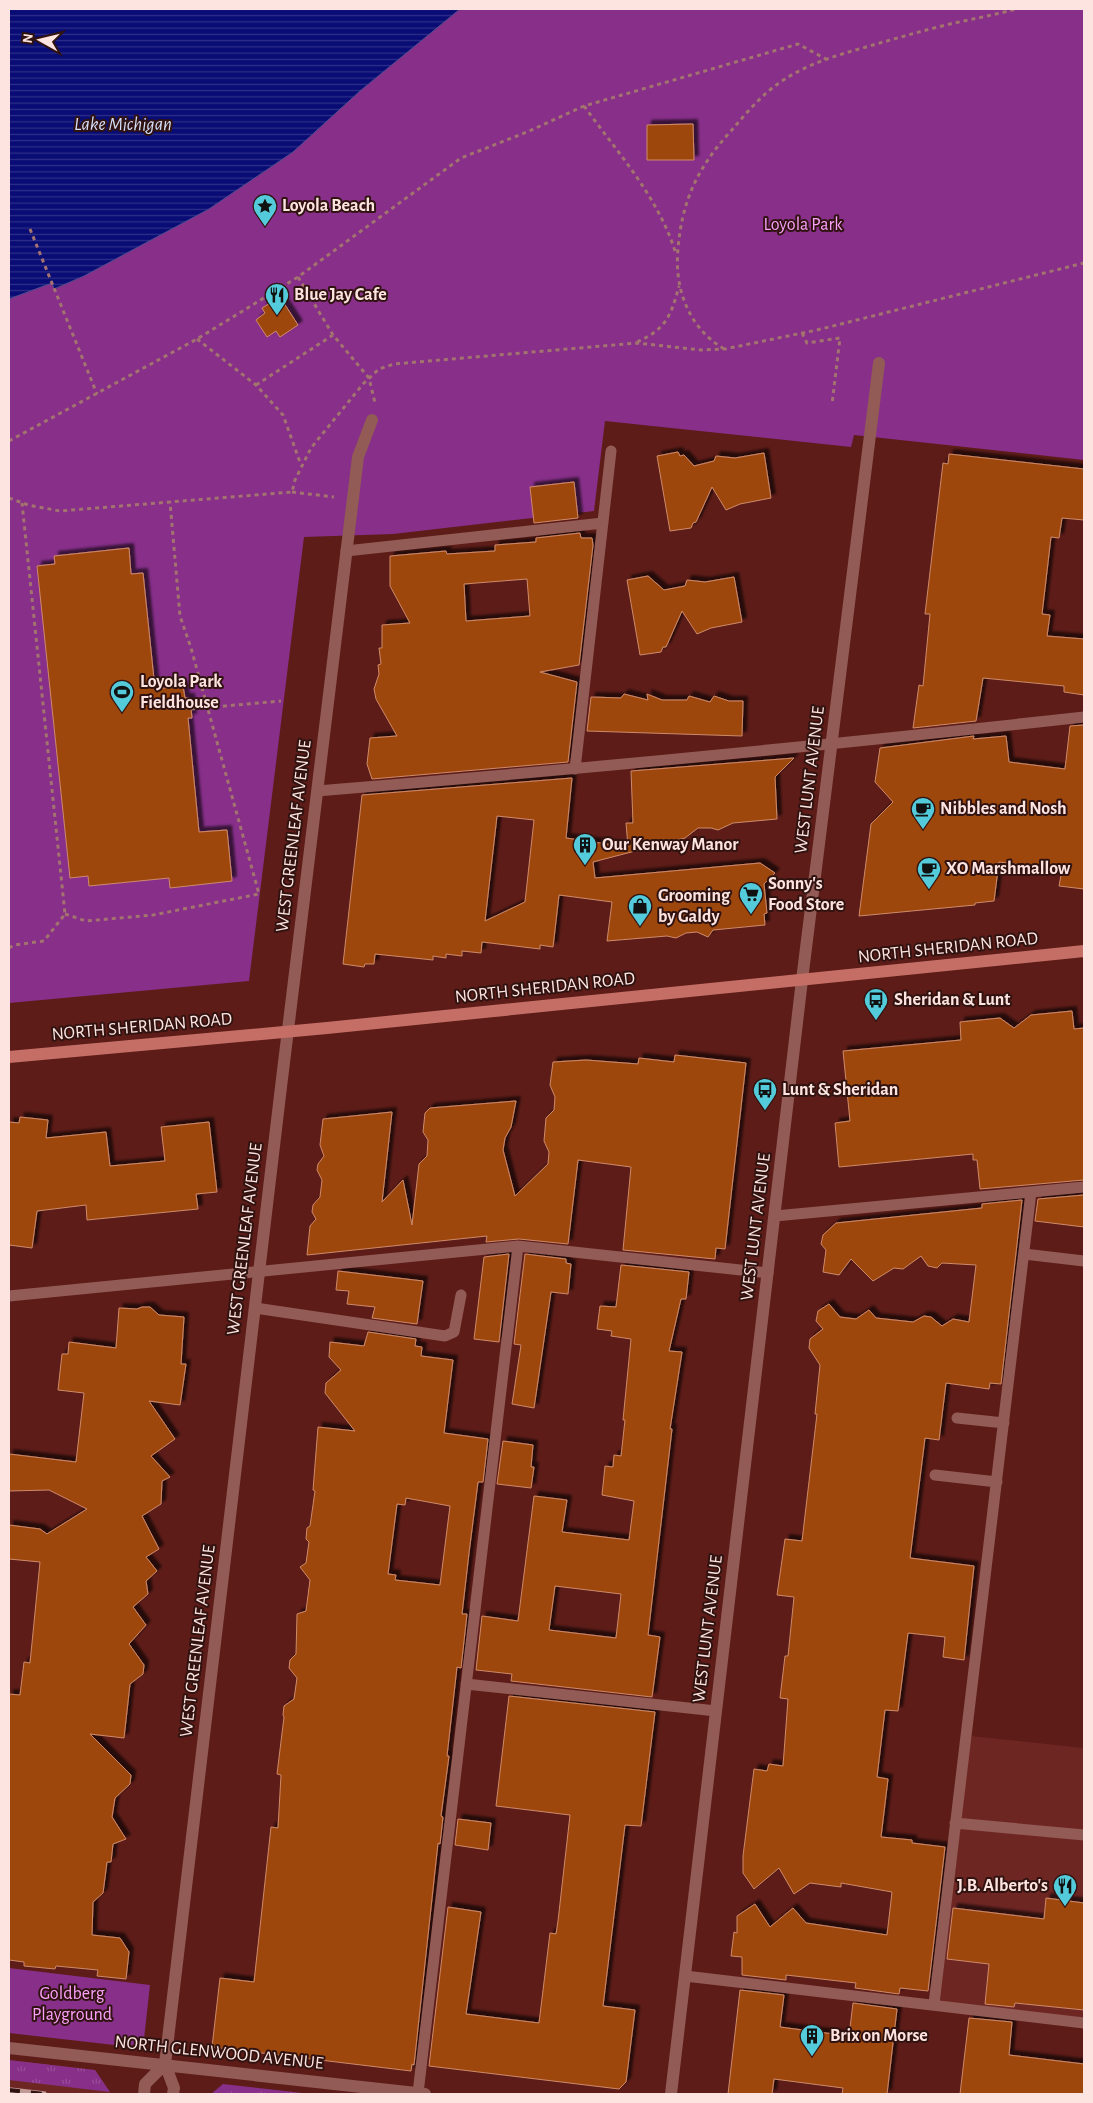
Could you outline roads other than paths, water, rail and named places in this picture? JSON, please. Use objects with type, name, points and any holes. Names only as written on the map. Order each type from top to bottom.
[{"type":"main road","name":"NORTH SHERIDAN ROAD","points":[[9,1057],[288,1032],[1084,952]]},
{"type":"street","name":"WEST LUNT AVENUE","points":[[671,2094],[802,980],[879,363]]},
{"type":"street","name":"WEST GREENLEAF AVENUE","points":[[173,2094],[174,2088],[165,2064],[259,1270],[358,457],[372,420]]},
{"type":"street","name":"NORTH GLENWOOD AVENUE","points":[[9,2048],[422,2094]]},
{"type":"street","points":[[144,2094],[145,2084],[165,2064]]},
{"type":"lane","points":[[576,769],[611,451]]},
{"type":"lane","points":[[346,550],[603,522]]},
{"type":"lane","points":[[317,791],[576,769],[1084,717]]},
{"type":"lane","points":[[774,1216],[1084,1187]]},
{"type":"lane","points":[[934,2004],[1031,1192]]},
{"type":"lane","points":[[422,2094],[466,1684],[518,1246]]},
{"type":"lane","points":[[9,1296],[518,1246],[768,1273]]},
{"type":"lane","points":[[1024,1254],[1084,1261]]},
{"type":"lane","points":[[255,1308],[445,1336],[454,1332],[461,1296]]},
{"type":"lane","points":[[957,1418],[1004,1423]]},
{"type":"lane","points":[[935,1475],[996,1482]]},
{"type":"lane","points":[[466,1684],[716,1711]]},
{"type":"lane","points":[[955,1823],[1084,1834]]},
{"type":"lane","points":[[685,1976],[1084,2023]]},
{"type":"water","name":"Lake Michigan","points":[[9,9],[460,9],[360,91],[293,152],[209,209],[84,276],[54,289],[52,283],[9,299]]},
{"type":"railway","points":[[9,2090],[44,2094]]},
{"type":"place","name":"Loyola Beach","points":[[265,227]]},
{"type":"place","name":"Blue Jay Cafe","points":[[277,316]]},
{"type":"place","name":"Loyola Park Fieldhouse","points":[[122,713]]},
{"type":"place","name":"Nibbles and Nosh","points":[[923,830]]},
{"type":"place","name":"Our Kenway Manor","points":[[585,866]]},
{"type":"place","name":"XO Marshmallow","points":[[929,890]]},
{"type":"place","name":"Sonny's Food Store","points":[[751,915]]},
{"type":"place","name":"Grooming by Galdy","points":[[640,927]]},
{"type":"place","name":"Sheridan & Lunt","points":[[876,1021]]},
{"type":"place","name":"Lunt & Sheridan","points":[[765,1111]]},
{"type":"place","name":"J.B. Alberto's","points":[[1065,1907]]},
{"type":"place","name":"Brix on Morse","points":[[812,2057]]},
{"type":"park label","name":"Loyola Park","points":[[803,225]]},
{"type":"park label","name":"Goldberg Playground","points":[[72,2004]]}]
